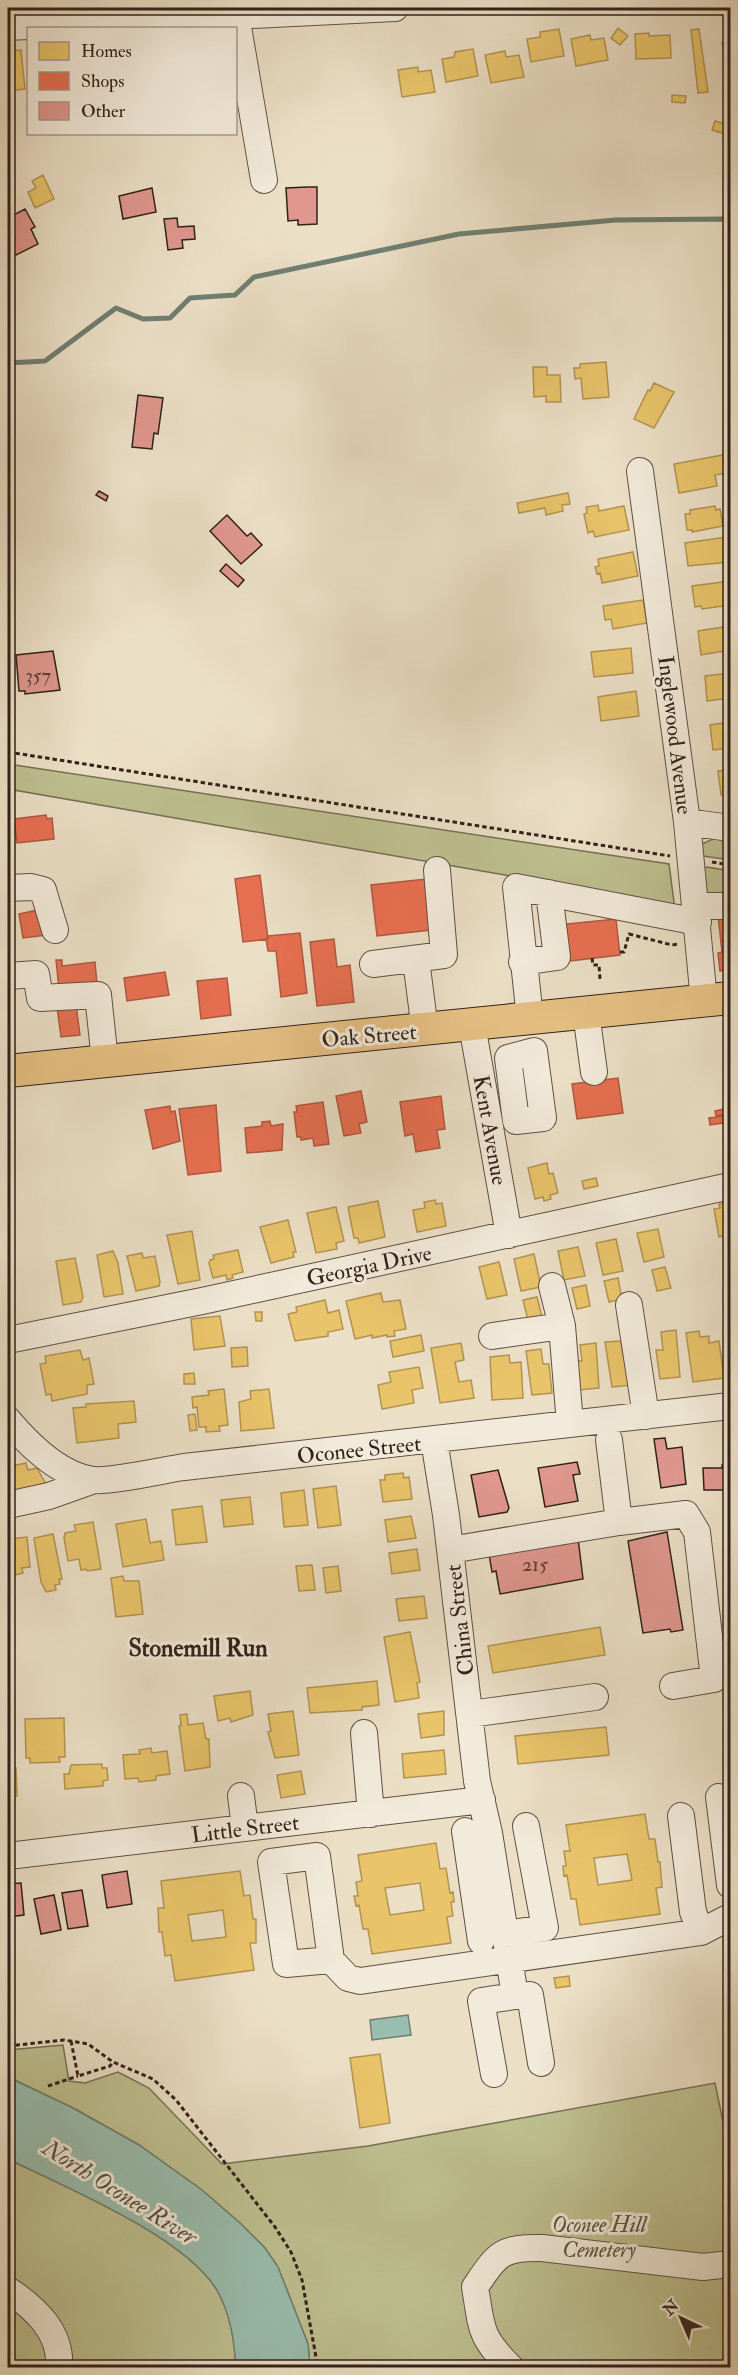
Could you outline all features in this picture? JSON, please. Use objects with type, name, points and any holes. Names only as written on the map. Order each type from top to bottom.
[{"type":"main road","name":"Oak Street","points":[[8,1071],[717,999]]},
{"type":"street","points":[[8,27],[380,8]]},
{"type":"street","points":[[236,15],[264,180]]},
{"type":"street","name":"Inglewood Avenue","points":[[640,471],[687,822],[697,914],[717,999]]},
{"type":"street","points":[[687,822],[730,828]]},
{"type":"street","points":[[373,964],[444,955],[437,870]]},
{"type":"street","points":[[8,888],[31,887],[43,890],[55,930]]},
{"type":"street","points":[[490,1126],[543,1118],[534,1051],[524,1053],[525,1019],[516,887],[697,914],[730,906]]},
{"type":"street","points":[[522,962],[557,957],[549,893]]},
{"type":"street","points":[[416,960],[425,1030]]},
{"type":"street","points":[[8,976],[36,974],[40,998],[98,995],[105,1061]]},
{"type":"street","points":[[585,1013],[594,1072]]},
{"type":"street","name":"Kent Avenue","points":[[472,1025],[509,1235]]},
{"type":"street","name":"Georgia Drive","points":[[8,1340],[509,1235],[730,1186]]},
{"type":"street","points":[[552,1286],[562,1326],[570,1424]]},
{"type":"street","points":[[629,1305],[646,1416]]},
{"type":"street","points":[[492,1336],[562,1326]]},
{"type":"street","name":"Oconee Street","points":[[8,1505],[49,1496],[94,1480],[184,1467],[730,1406]]},
{"type":"street","points":[[8,1420],[43,1455],[74,1473],[94,1480]]},
{"type":"street","name":"China Street","points":[[434,1440],[450,1550],[477,1781],[482,1800],[495,1933]]},
{"type":"street","points":[[609,1440],[619,1522]]},
{"type":"street","points":[[450,1550],[619,1522],[686,1514],[697,1532],[722,1678],[673,1686]]},
{"type":"street","points":[[470,1714],[595,1697]]},
{"type":"street","points":[[364,1733],[371,1814]]},
{"type":"street","points":[[241,1796],[245,1828]]},
{"type":"street","points":[[719,1797],[730,1885]]},
{"type":"street","name":"Little Street","points":[[8,1856],[482,1800]]},
{"type":"street","points":[[681,1816],[693,1912],[701,1932]]},
{"type":"street","points":[[331,1960],[348,1978],[360,1981],[495,1933],[545,1928],[526,1826]]},
{"type":"street","points":[[465,1831],[515,1996]]},
{"type":"street","points":[[495,1933],[701,1932],[730,1917]]},
{"type":"street","points":[[494,2073],[481,2001],[530,1995],[541,2063]]},
{"type":"street","points":[[511,2367],[496,2353],[479,2325],[475,2287],[497,2255],[522,2248],[542,2248],[703,2267],[730,2264]]},
{"type":"street","points":[[8,2290],[29,2304],[48,2326],[59,2347],[59,2367]]},
{"type":"path","points":[[8,752],[674,857]]},
{"type":"path","points":[[709,862],[730,865]]},
{"type":"path","points":[[620,952],[624,952],[628,934],[672,945],[683,943]]},
{"type":"path","points":[[592,958],[593,965],[599,965],[600,979]]},
{"type":"path","points":[[8,2046],[71,2041],[88,2044],[113,2062],[153,2079],[176,2100],[275,2227],[291,2252],[302,2280],[318,2367]]},
{"type":"path","points":[[71,2041],[78,2076]]},
{"type":"path","points":[[48,2086],[110,2066],[113,2062]]},
{"type":"green space","points":[[8,764],[669,864],[675,910],[505,875],[8,789]]},
{"type":"green space","points":[[715,838],[730,839],[730,860],[703,856],[699,852],[702,844]]},
{"type":"green space","points":[[703,868],[730,871],[730,903],[705,900]]},
{"type":"green space","name":"Oconee Hill Cemetery","points":[[63,2045],[69,2081],[85,2083],[118,2072],[149,2088],[222,2164],[368,2146],[715,2083],[727,2141],[730,2141],[730,2367],[310,2367],[308,2344],[278,2267],[265,2248],[241,2224],[202,2190],[139,2145],[77,2110],[8,2077],[8,2050]]},
{"type":"green space","points":[[8,2159],[123,2215],[180,2252],[202,2272],[218,2292],[226,2310],[233,2338],[236,2367],[8,2367]]},
{"type":"water","points":[[408,2015],[411,2035],[372,2040],[370,2020]]},
{"type":"water","name":"North Oconee River","points":[[8,2077],[71,2107],[139,2145],[202,2190],[241,2224],[265,2248],[278,2267],[308,2344],[310,2367],[236,2367],[233,2338],[226,2310],[218,2292],[202,2272],[180,2252],[123,2215],[8,2159]]},
{"type":"building: Homes","points":[[618,28],[628,36],[620,45],[611,38]]},
{"type":"building: Homes","points":[[559,29],[564,56],[531,62],[527,39],[540,37],[540,32]]},
{"type":"building: Homes","points":[[699,29],[708,92],[698,93],[691,30]]},
{"type":"building: Homes","points":[[649,33],[649,36],[670,35],[671,58],[636,59],[635,34]]},
{"type":"building: Homes","points":[[590,35],[591,40],[604,38],[608,60],[576,66],[571,39]]},
{"type":"building: Homes","points":[[729,42],[730,82],[728,82],[722,43]]},
{"type":"building: Homes","points":[[473,49],[478,76],[446,82],[442,59],[454,57],[455,52]]},
{"type":"building: Homes","points":[[21,50],[25,89],[8,91],[8,51]]},
{"type":"building: Homes","points":[[505,51],[506,57],[519,55],[524,77],[491,83],[485,55]]},
{"type":"building: Homes","points":[[418,67],[418,72],[431,70],[435,92],[402,97],[398,70]]},
{"type":"building: Homes","points":[[672,95],[686,96],[685,103],[672,102]]},
{"type":"building: Homes","points":[[715,121],[728,125],[725,134],[712,130]]},
{"type":"building: Homes","points":[[43,175],[54,199],[35,208],[28,192],[36,188],[32,181]]},
{"type":"building: Homes","points":[[606,362],[609,397],[583,399],[581,378],[575,379],[574,368],[580,368],[580,364]]},
{"type":"building: Homes","points":[[533,367],[547,367],[547,375],[560,375],[561,402],[546,402],[546,396],[534,397]]},
{"type":"building: Homes","points":[[654,383],[674,392],[654,428],[634,419],[648,390],[650,391]]},
{"type":"building: Homes","points":[[728,454],[730,468],[726,469],[727,473],[715,475],[717,486],[679,493],[674,464]]},
{"type":"building: Homes","points":[[568,493],[570,504],[562,505],[563,511],[546,515],[545,508],[519,513],[517,503]]},
{"type":"building: Homes","points":[[598,505],[599,511],[624,506],[629,530],[595,537],[593,531],[588,533],[584,514],[587,513],[586,507]]},
{"type":"building: Homes","points":[[715,506],[716,510],[720,509],[723,526],[692,532],[692,530],[687,530],[685,514],[690,514],[690,510]]},
{"type":"building: Homes","points":[[727,537],[730,540],[730,562],[688,566],[685,543]]},
{"type":"building: Homes","points":[[633,552],[638,576],[602,583],[600,573],[597,574],[595,567],[599,566],[598,559]]},
{"type":"building: Homes","points":[[730,581],[730,605],[702,609],[701,606],[695,607],[692,586]]},
{"type":"building: Homes","points":[[643,600],[647,623],[613,629],[611,619],[605,620],[603,606]]},
{"type":"building: Homes","points":[[730,626],[730,650],[701,655],[698,631]]},
{"type":"building: Homes","points":[[631,648],[633,673],[594,677],[591,652]]},
{"type":"building: Homes","points":[[730,673],[730,698],[707,701],[705,676]]},
{"type":"building: Homes","points":[[636,691],[639,716],[601,721],[598,697]]},
{"type":"building: Homes","points":[[730,722],[730,748],[713,750],[710,725]]},
{"type":"building: Homes","points":[[730,770],[730,794],[721,795],[718,771]]},
{"type":"building: Homes","points":[[547,1163],[549,1174],[553,1173],[558,1193],[550,1195],[551,1199],[544,1201],[543,1197],[535,1199],[528,1168]]},
{"type":"building: Homes","points":[[596,1178],[598,1186],[584,1189],[582,1181]]},
{"type":"building: Homes","points":[[435,1200],[436,1204],[442,1203],[446,1226],[417,1232],[413,1210],[425,1208],[424,1202]]},
{"type":"building: Homes","points":[[378,1201],[385,1237],[359,1243],[358,1238],[354,1238],[348,1207]]},
{"type":"building: Homes","points":[[730,1202],[730,1245],[728,1246],[726,1235],[719,1237],[714,1209],[720,1208],[719,1204]]},
{"type":"building: Homes","points":[[336,1207],[344,1241],[336,1243],[337,1249],[316,1253],[307,1213]]},
{"type":"building: Homes","points":[[288,1220],[296,1252],[293,1252],[294,1257],[271,1263],[260,1227]]},
{"type":"building: Homes","points":[[658,1229],[664,1257],[644,1262],[637,1233]]},
{"type":"building: Homes","points":[[192,1231],[200,1280],[178,1284],[167,1235]]},
{"type":"building: Homes","points":[[616,1239],[623,1271],[603,1275],[596,1243]]},
{"type":"building: Homes","points":[[578,1247],[585,1276],[564,1280],[558,1251]]},
{"type":"building: Homes","points":[[238,1250],[243,1272],[232,1275],[233,1278],[227,1280],[226,1275],[213,1278],[209,1263],[214,1259],[213,1255]]},
{"type":"building: Homes","points":[[113,1251],[118,1263],[123,1294],[104,1297],[97,1255]]},
{"type":"building: Homes","points":[[142,1253],[143,1258],[155,1256],[160,1282],[159,1286],[136,1291],[127,1256]]},
{"type":"building: Homes","points":[[534,1254],[541,1287],[521,1291],[514,1259]]},
{"type":"building: Homes","points":[[75,1258],[83,1297],[81,1302],[63,1305],[56,1261]]},
{"type":"building: Homes","points":[[499,1262],[507,1295],[487,1299],[479,1267]]},
{"type":"building: Homes","points":[[665,1267],[671,1288],[657,1291],[652,1270]]},
{"type":"building: Homes","points":[[618,1278],[622,1299],[609,1302],[604,1281]]},
{"type":"building: Homes","points":[[586,1285],[590,1306],[577,1309],[572,1288]]},
{"type":"building: Homes","points":[[381,1293],[383,1302],[400,1300],[406,1329],[394,1331],[395,1336],[372,1338],[372,1335],[355,1339],[346,1301]]},
{"type":"building: Homes","points":[[537,1297],[542,1317],[528,1320],[523,1300]]},
{"type":"building: Homes","points":[[325,1300],[328,1313],[339,1310],[343,1329],[328,1332],[328,1336],[295,1341],[288,1314],[297,1312],[296,1307]]},
{"type":"building: Homes","points":[[255,1312],[262,1312],[262,1321],[256,1321]]},
{"type":"building: Homes","points":[[220,1316],[225,1346],[194,1350],[191,1319]]},
{"type":"building: Homes","points":[[676,1330],[680,1377],[660,1379],[656,1350],[663,1350],[661,1332]]},
{"type":"building: Homes","points":[[699,1331],[700,1337],[709,1336],[709,1343],[719,1341],[724,1378],[693,1382],[686,1333]]},
{"type":"building: Homes","points":[[421,1335],[424,1351],[393,1357],[390,1341]]},
{"type":"building: Homes","points":[[621,1341],[623,1356],[629,1356],[632,1385],[612,1387],[605,1342]]},
{"type":"building: Homes","points":[[461,1343],[464,1360],[455,1362],[459,1382],[471,1380],[474,1398],[440,1403],[431,1348]]},
{"type":"building: Homes","points":[[596,1343],[599,1388],[579,1390],[575,1361],[582,1361],[580,1345]]},
{"type":"building: Homes","points":[[247,1347],[248,1366],[232,1367],[231,1348]]},
{"type":"building: Homes","points":[[541,1349],[543,1364],[549,1364],[552,1393],[532,1395],[526,1351]]},
{"type":"building: Homes","points":[[80,1350],[83,1360],[89,1358],[94,1384],[87,1385],[87,1394],[52,1401],[51,1394],[46,1395],[40,1364],[46,1363],[45,1356]]},
{"type":"building: Homes","points":[[509,1355],[510,1363],[521,1362],[523,1398],[492,1400],[490,1357]]},
{"type":"building: Homes","points":[[419,1367],[423,1388],[412,1390],[414,1403],[382,1409],[378,1385],[391,1382],[389,1372]]},
{"type":"building: Homes","points":[[194,1373],[195,1384],[184,1384],[184,1374]]},
{"type":"building: Homes","points":[[224,1389],[228,1425],[219,1426],[220,1431],[206,1432],[206,1427],[199,1427],[197,1407],[193,1408],[192,1397],[209,1395],[208,1391]]},
{"type":"building: Homes","points":[[269,1389],[274,1428],[241,1431],[239,1402],[251,1399],[250,1391]]},
{"type":"building: Homes","points":[[134,1401],[136,1422],[118,1424],[119,1438],[77,1443],[73,1408],[86,1407],[86,1404]]},
{"type":"building: Homes","points":[[195,1414],[197,1430],[190,1431],[188,1415]]},
{"type":"building: Homes","points":[[26,1463],[28,1470],[37,1468],[48,1488],[8,1497],[8,1467]]},
{"type":"building: Homes","points":[[403,1473],[404,1478],[409,1477],[412,1499],[383,1502],[380,1480],[385,1480],[385,1475]]},
{"type":"building: Homes","points":[[336,1486],[341,1525],[318,1528],[313,1489]]},
{"type":"building: Homes","points":[[304,1490],[308,1525],[284,1527],[281,1493]]},
{"type":"building: Homes","points":[[250,1497],[253,1524],[224,1527],[221,1500]]},
{"type":"building: Homes","points":[[202,1506],[207,1542],[176,1545],[172,1510]]},
{"type":"building: Homes","points":[[411,1516],[416,1538],[388,1542],[385,1520]]},
{"type":"building: Homes","points":[[146,1519],[150,1543],[161,1541],[164,1560],[123,1567],[116,1524]]},
{"type":"building: Homes","points":[[93,1522],[101,1569],[81,1570],[79,1559],[68,1561],[65,1533],[76,1531],[74,1525]]},
{"type":"building: Homes","points":[[53,1534],[62,1579],[59,1579],[60,1584],[55,1585],[56,1590],[46,1592],[41,1582],[34,1538]]},
{"type":"building: Homes","points":[[27,1537],[30,1567],[22,1568],[23,1573],[8,1577],[8,1539]]},
{"type":"building: Homes","points":[[417,1549],[420,1570],[392,1574],[389,1553]]},
{"type":"building: Homes","points":[[312,1565],[315,1590],[299,1591],[296,1566]]},
{"type":"building: Homes","points":[[338,1566],[341,1591],[326,1593],[323,1568]]},
{"type":"building: Homes","points":[[123,1576],[124,1581],[139,1581],[143,1614],[116,1617],[111,1578]]},
{"type":"building: Homes","points":[[424,1596],[427,1618],[399,1621],[396,1599]]},
{"type":"building: Homes","points":[[600,1627],[605,1655],[493,1673],[488,1646]]},
{"type":"building: Homes","points":[[410,1632],[420,1682],[417,1683],[419,1698],[395,1702],[384,1637]]},
{"type":"building: Homes","points":[[377,1681],[379,1705],[362,1707],[362,1710],[310,1713],[307,1688]]},
{"type":"building: Homes","points":[[250,1691],[253,1715],[231,1722],[230,1718],[218,1721],[214,1696]]},
{"type":"building: Homes","points":[[293,1711],[299,1755],[275,1758],[268,1732],[271,1731],[268,1714]]},
{"type":"building: Homes","points":[[444,1711],[444,1735],[421,1738],[418,1714]]},
{"type":"building: Homes","points":[[187,1714],[188,1725],[203,1723],[206,1739],[209,1739],[210,1767],[185,1771],[179,1726],[181,1726],[180,1715]]},
{"type":"building: Homes","points":[[64,1718],[65,1757],[59,1757],[60,1762],[30,1763],[30,1758],[26,1758],[25,1719]]},
{"type":"building: Homes","points":[[606,1727],[609,1755],[518,1764],[515,1736]]},
{"type":"building: Homes","points":[[151,1748],[152,1753],[167,1751],[170,1774],[156,1776],[156,1780],[139,1782],[138,1778],[125,1779],[123,1755],[140,1754],[139,1750]]},
{"type":"building: Homes","points":[[444,1750],[446,1774],[404,1778],[402,1754]]},
{"type":"building: Homes","points":[[102,1764],[102,1768],[107,1768],[108,1780],[103,1781],[103,1786],[65,1789],[64,1774],[69,1774],[71,1765]]},
{"type":"building: Homes","points":[[8,1768],[16,1768],[17,1796],[8,1796]]},
{"type":"building: Homes","points":[[301,1771],[305,1794],[281,1798],[277,1775]]},
{"type":"building: Homes","points":[[645,1814],[649,1839],[655,1839],[658,1862],[660,1862],[662,1887],[656,1888],[660,1914],[580,1925],[576,1899],[571,1899],[567,1875],[564,1876],[563,1866],[566,1866],[564,1851],[570,1851],[566,1825]],"holes":[[[627,1854],[632,1880],[598,1885],[594,1858]]]},
{"type":"building: Homes","points":[[436,1843],[440,1869],[446,1868],[450,1893],[453,1892],[454,1902],[451,1902],[453,1916],[447,1917],[451,1943],[372,1954],[368,1929],[363,1929],[359,1905],[356,1906],[354,1896],[358,1896],[356,1882],[362,1881],[358,1855]],"holes":[[[420,1883],[424,1910],[390,1915],[385,1888]]]},
{"type":"building: Homes","points":[[240,1871],[244,1896],[250,1895],[253,1919],[256,1919],[256,1943],[250,1943],[254,1970],[175,1981],[171,1955],[165,1956],[162,1932],[159,1932],[158,1908],[164,1908],[161,1881]],"holes":[[[223,1910],[226,1937],[192,1941],[188,1915]]]},
{"type":"building: Homes","points":[[569,1976],[570,1986],[556,1988],[554,1978]]},
{"type":"building: Homes","points":[[380,2054],[390,2123],[360,2128],[350,2058]]},
{"type":"building: Shops","points":[[46,815],[47,819],[52,818],[54,839],[17,843],[14,819]]},
{"type":"building: Shops","points":[[260,875],[268,939],[243,942],[235,879]]},
{"type":"building: Shops","points":[[426,879],[431,930],[377,936],[371,885]]},
{"type":"building: Shops","points":[[46,908],[47,935],[23,938],[19,914]]},
{"type":"building: Shops","points":[[730,913],[730,969],[720,971],[718,953],[722,952],[718,915]]},
{"type":"building: Shops","points":[[616,919],[620,955],[562,962],[558,925]]},
{"type":"building: Shops","points":[[300,933],[307,993],[281,997],[276,951],[268,951],[266,939],[268,936]]},
{"type":"building: Shops","points":[[334,939],[337,967],[350,965],[354,1002],[317,1006],[310,942]]},
{"type":"building: Shops","points":[[56,960],[62,960],[62,966],[95,962],[97,984],[59,989]]},
{"type":"building: Shops","points":[[165,972],[169,995],[127,1001],[124,978]]},
{"type":"building: Shops","points":[[227,978],[231,1015],[201,1019],[197,981]]},
{"type":"building: Shops","points":[[75,997],[80,1035],[61,1037],[56,999]]},
{"type":"building: Shops","points":[[618,1078],[623,1113],[577,1119],[572,1084]]},
{"type":"building: Shops","points":[[361,1091],[367,1122],[359,1124],[361,1133],[344,1136],[336,1096]]},
{"type":"building: Shops","points":[[441,1096],[445,1129],[437,1130],[440,1148],[416,1152],[413,1134],[405,1136],[400,1102]]},
{"type":"building: Shops","points":[[323,1102],[329,1144],[314,1146],[313,1138],[301,1140],[301,1137],[297,1137],[294,1112],[297,1112],[296,1106]]},
{"type":"building: Shops","points":[[216,1105],[221,1171],[188,1175],[179,1109]]},
{"type":"building: Shops","points":[[170,1106],[171,1112],[175,1111],[180,1141],[153,1149],[145,1110]]},
{"type":"building: Shops","points":[[728,1108],[729,1114],[716,1116],[715,1111]]},
{"type":"building: Shops","points":[[730,1115],[730,1122],[710,1125],[709,1118]]},
{"type":"building: Shops","points":[[270,1121],[271,1126],[283,1124],[282,1150],[247,1153],[245,1128],[262,1126],[262,1122]]},
{"type":"building: Other","points":[[317,187],[317,224],[298,225],[298,220],[288,221],[286,188]]},
{"type":"building: Other","points":[[152,188],[156,212],[123,219],[119,196]]},
{"type":"building: Other","points":[[25,209],[35,227],[31,229],[38,244],[8,259],[8,218]]},
{"type":"building: Other","points":[[177,218],[178,227],[194,226],[195,239],[182,240],[183,248],[168,250],[164,219]]},
{"type":"building: Other","points":[[138,395],[163,398],[158,434],[154,433],[152,449],[132,447]]},
{"type":"building: Other","points":[[99,491],[108,496],[106,501],[96,495]]},
{"type":"building: Other","points":[[227,515],[247,536],[251,533],[262,545],[241,564],[210,531]]},
{"type":"building: Other","points":[[226,564],[244,580],[238,587],[220,571]]},
{"type":"building: Other","points":[[53,651],[60,690],[25,694],[25,691],[19,691],[16,655]]},
{"type":"building: Other","points":[[665,1438],[667,1449],[682,1447],[686,1484],[661,1488],[654,1439]]},
{"type":"building: Other","points":[[577,1462],[580,1474],[573,1475],[578,1501],[545,1507],[538,1468]]},
{"type":"building: Other","points":[[722,1465],[730,1465],[730,1493],[725,1493],[725,1490],[704,1490],[703,1468],[722,1468]]},
{"type":"building: Other","points":[[498,1470],[509,1508],[507,1512],[479,1517],[471,1475]]},
{"type":"building: Other","points":[[667,1532],[683,1630],[671,1632],[670,1629],[643,1633],[628,1541]]},
{"type":"building: Other","points":[[578,1538],[583,1579],[500,1594],[496,1571],[492,1572],[489,1554]]},
{"type":"building: Other","points":[[127,1871],[132,1904],[107,1908],[102,1875]]},
{"type":"building: Other","points":[[21,1883],[24,1915],[8,1917],[8,1884]]},
{"type":"building: Other","points":[[82,1890],[88,1926],[68,1929],[62,1893]]},
{"type":"building: Other","points":[[54,1895],[61,1930],[41,1934],[34,1899]]},
{"type":"waterway","points":[[8,363],[45,361],[116,308],[143,319],[170,318],[190,298],[235,295],[254,277],[459,234],[616,220],[724,219],[730,221]]},
{"type":"district","name":"Stonemill Run","points":[[198,1648]]}]
